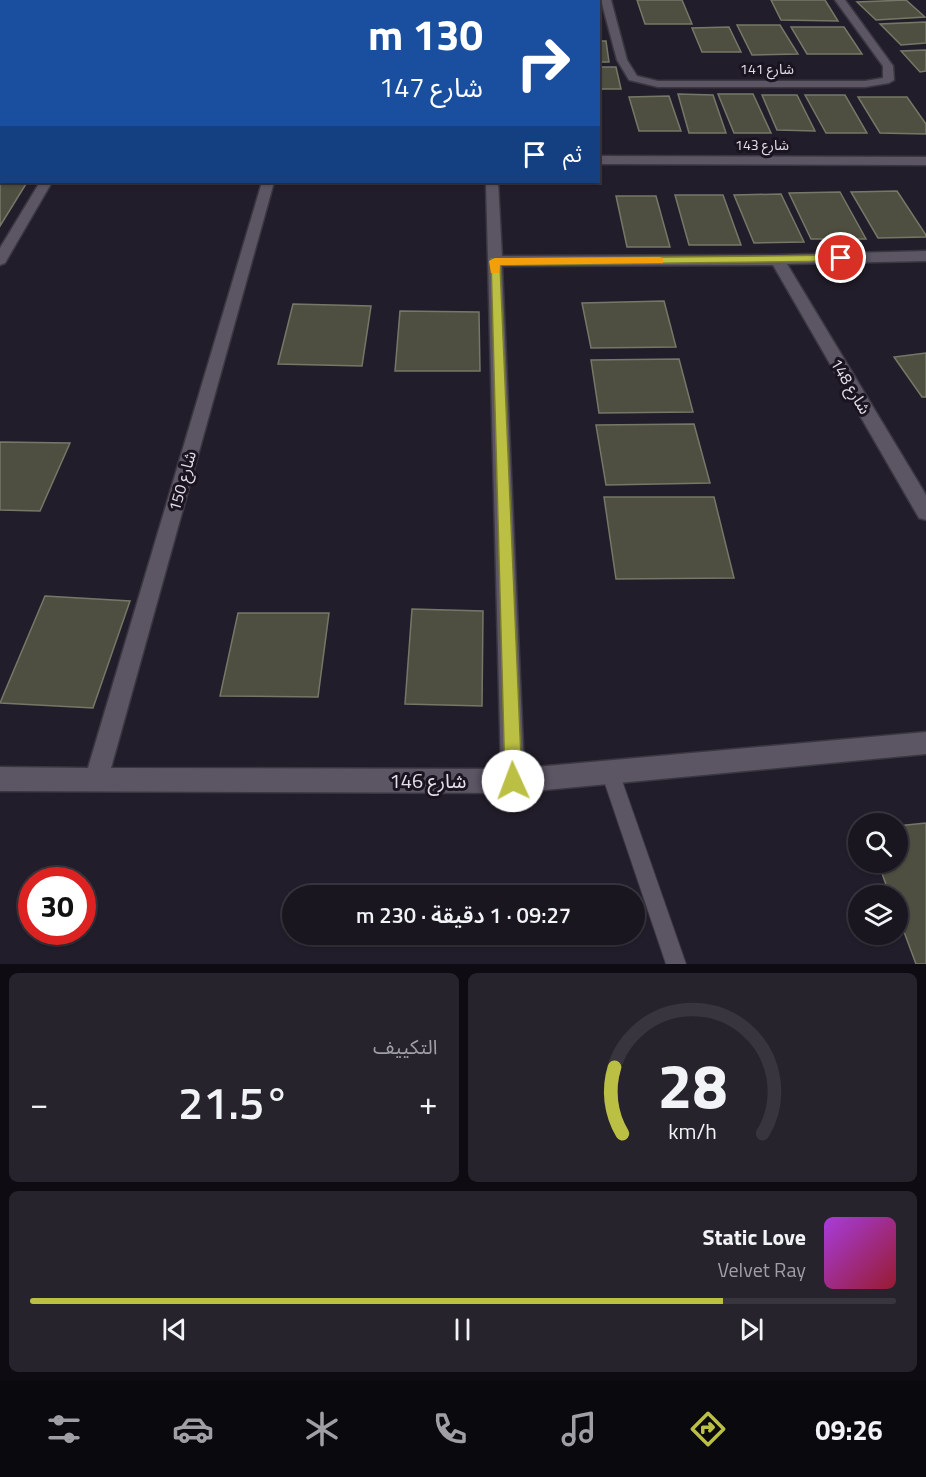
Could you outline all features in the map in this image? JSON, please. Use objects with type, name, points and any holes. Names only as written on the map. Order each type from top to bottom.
[{"type":"street","name":"شارع 141","points":[[606,0],[622,60],[633,78],[670,84],[865,84],[889,80],[888,66],[840,0]]},
{"type":"street","name":"شارع 143","points":[[600,160],[926,161]]},
{"type":"street","points":[[0,260],[45,183]]},
{"type":"street","name":"شارع 150","points":[[96,781],[268,183]]},
{"type":"street","points":[[492,183],[513,781]]},
{"type":"street","points":[[495,261],[777,260],[926,256]]},
{"type":"street","name":"شارع 148","points":[[777,260],[926,512]]},
{"type":"street","name":"شارع 146","points":[[0,779],[513,781],[926,743]]},
{"type":"lane","points":[[610,772],[676,964]]},
{"type":"building","points":[[637,0],[682,0],[692,24],[645,24]]},
{"type":"building","points":[[771,0],[825,0],[838,21],[781,20]]},
{"type":"building","points":[[906,0],[925,17],[876,20],[857,2]]},
{"type":"building","points":[[926,22],[926,43],[901,45],[880,24]]},
{"type":"building","points":[[737,25],[780,25],[798,54],[752,55]]},
{"type":"building","points":[[729,27],[741,52],[702,52],[692,28]]},
{"type":"building","points":[[791,27],[844,27],[862,54],[807,54]]},
{"type":"building","points":[[600,41],[606,41],[609,62],[600,62]]},
{"type":"building","points":[[926,50],[926,71],[920,72],[901,51]]},
{"type":"building","points":[[600,67],[616,67],[621,89],[600,89]]},
{"type":"building","points":[[678,94],[713,95],[726,133],[689,133]]},
{"type":"building","points":[[718,94],[753,94],[771,133],[734,133]]},
{"type":"building","points":[[762,95],[797,95],[815,131],[777,130]]},
{"type":"building","points":[[805,95],[845,95],[867,133],[826,133]]},
{"type":"building","points":[[669,96],[681,131],[639,131],[629,97]]},
{"type":"building","points":[[858,97],[907,97],[926,124],[926,134],[880,133]]},
{"type":"building","points":[[0,183],[27,183],[26,184]]},
{"type":"building","points":[[0,184],[26,184],[0,226]]},
{"type":"building","points":[[897,191],[926,237],[878,238],[851,192]]},
{"type":"building","points":[[840,192],[866,239],[811,239],[789,193]]},
{"type":"building","points":[[781,194],[804,242],[754,243],[734,195]]},
{"type":"building","points":[[675,195],[723,195],[741,245],[689,245]]},
{"type":"building","points":[[616,196],[656,196],[670,247],[627,247]]},
{"type":"building","points":[[664,301],[676,347],[591,348],[582,303]]},
{"type":"building","points":[[293,304],[371,306],[362,366],[278,364]]},
{"type":"building","points":[[400,311],[479,312],[480,371],[395,371]]},
{"type":"building","points":[[926,353],[926,397],[922,397],[894,357]]},
{"type":"building","points":[[679,359],[693,412],[599,413],[591,360]]},
{"type":"building","points":[[694,424],[710,483],[606,485],[596,425]]},
{"type":"building","points":[[0,442],[70,443],[40,511],[0,510]]},
{"type":"building","points":[[604,497],[714,497],[734,578],[616,579]]},
{"type":"building","points":[[45,596],[130,601],[93,708],[0,703]]},
{"type":"building","points":[[412,609],[483,611],[482,706],[405,704]]},
{"type":"building","points":[[238,613],[329,613],[318,697],[220,696]]},
{"type":"building","points":[[926,823],[926,964],[916,964],[908,943],[908,885],[886,885],[882,873],[908,873],[908,825]]},
{"type":"slow traffic","points":[[495,270],[495,261],[659,260]]},
{"type":"route","points":[[513,781],[495,261],[841,258]]}]
